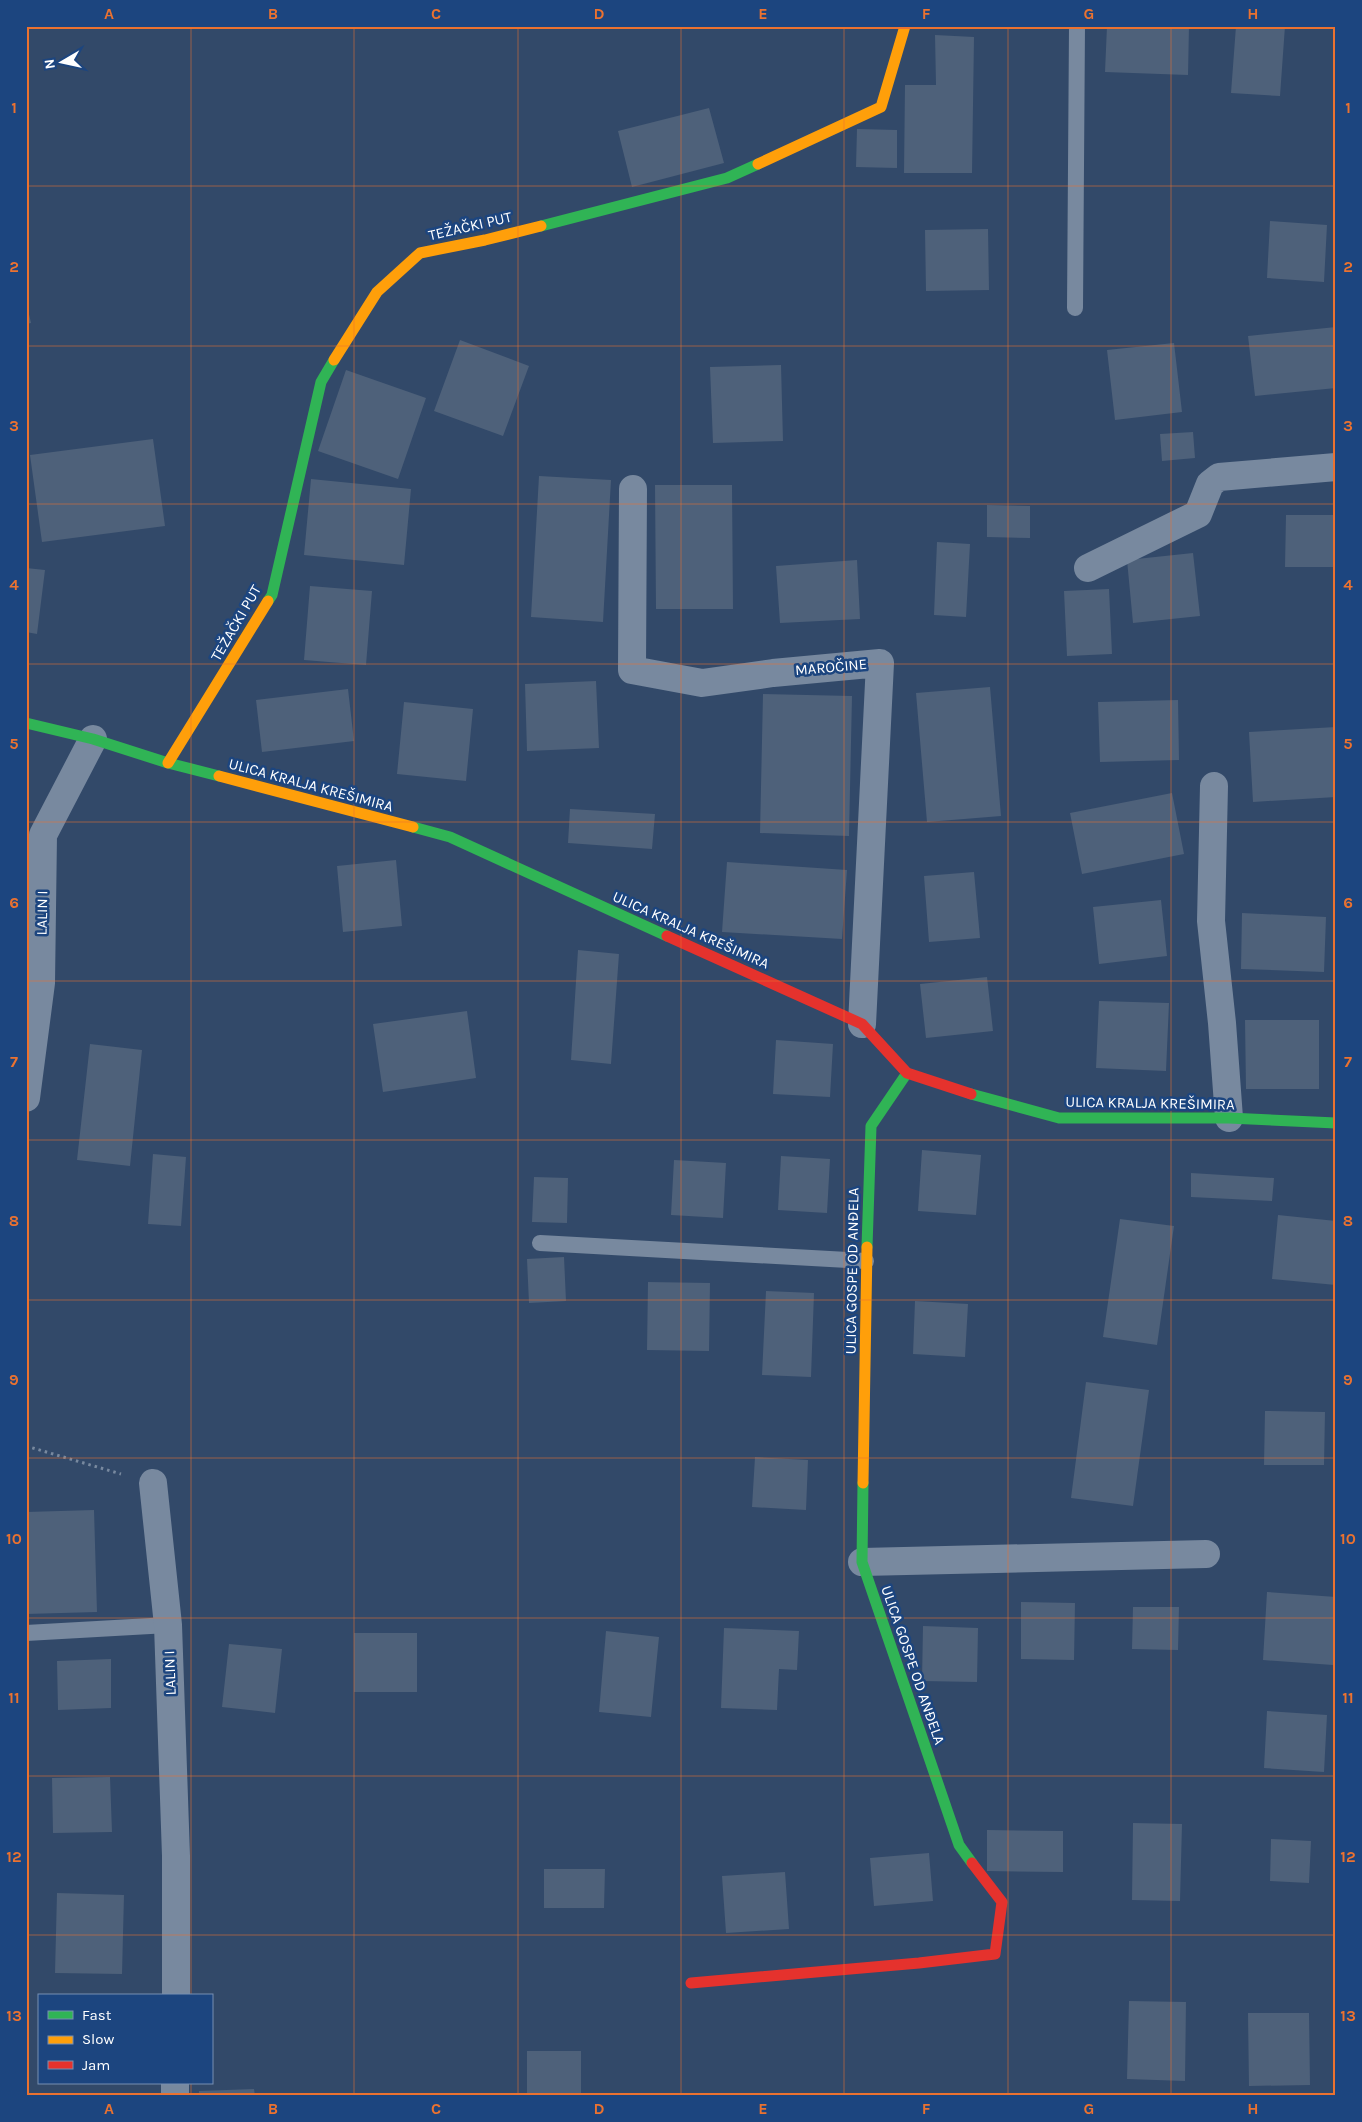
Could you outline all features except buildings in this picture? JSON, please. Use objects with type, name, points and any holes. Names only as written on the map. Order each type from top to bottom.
[{"type":"street","name":"TEŽAČKI PUT","points":[[168,763],[272,596],[321,382],[377,292],[420,253],[485,240],[727,178],[881,107],[905,26]]},
{"type":"street","points":[[1088,568],[1198,514],[1210,484],[1219,477],[1336,468]]},
{"type":"street","name":"MAROČINE","points":[[633,489],[632,670],[702,682],[880,663],[862,1024]]},
{"type":"street","name":"ULICA KRALJA KREŠIMIRA","points":[[26,723],[93,739],[168,763],[450,837],[862,1024],[907,1073],[976,1096],[1059,1118],[1229,1118],[1336,1123]]},
{"type":"street","name":"LALIN I","points":[[26,1098],[41,983],[43,835],[93,739]]},
{"type":"street","points":[[1214,786],[1211,921],[1222,1023],[1229,1118]]},
{"type":"street","name":"ULICA GOSPE OD ANĐELA","points":[[691,1983],[995,1954],[1002,1902],[959,1844],[862,1562],[866,1261],[872,1126],[907,1073]]},
{"type":"street","name":"LALIN I","points":[[153,1483],[168,1625],[176,1856],[176,1994]]},
{"type":"street","points":[[862,1562],[1206,1554]]},
{"type":"lane","points":[[1075,308],[1076,26]]},
{"type":"lane","points":[[540,1243],[866,1261]]},
{"type":"lane","points":[[26,1633],[168,1625]]},
{"type":"path","points":[[26,1446],[153,1483]]},
{"type":"traffic: fast","points":[[541,226],[727,178],[758,164]]},
{"type":"traffic: fast","points":[[268,601],[272,595],[321,382],[334,360]]},
{"type":"traffic: fast","points":[[26,723],[93,739],[168,763],[219,776]]},
{"type":"traffic: fast","points":[[413,827],[450,837],[667,936]]},
{"type":"traffic: fast","points":[[867,1247],[871,1126],[907,1073]]},
{"type":"traffic: fast","points":[[971,1094],[1059,1118],[1229,1118],[1336,1123]]},
{"type":"traffic: fast","points":[[863,1483],[862,1562],[959,1845],[972,1863]]},
{"type":"traffic: slow","points":[[758,164],[881,107],[905,26]]},
{"type":"traffic: slow","points":[[334,360],[377,292],[420,253],[541,226]]},
{"type":"traffic: slow","points":[[168,763],[268,601]]},
{"type":"traffic: slow","points":[[219,776],[413,827]]},
{"type":"traffic: slow","points":[[863,1483],[867,1247]]},
{"type":"traffic: jam","points":[[667,936],[862,1024],[907,1073],[971,1094]]},
{"type":"traffic: jam","points":[[691,1983],[919,1963],[995,1954],[1002,1902],[972,1863]]}]
